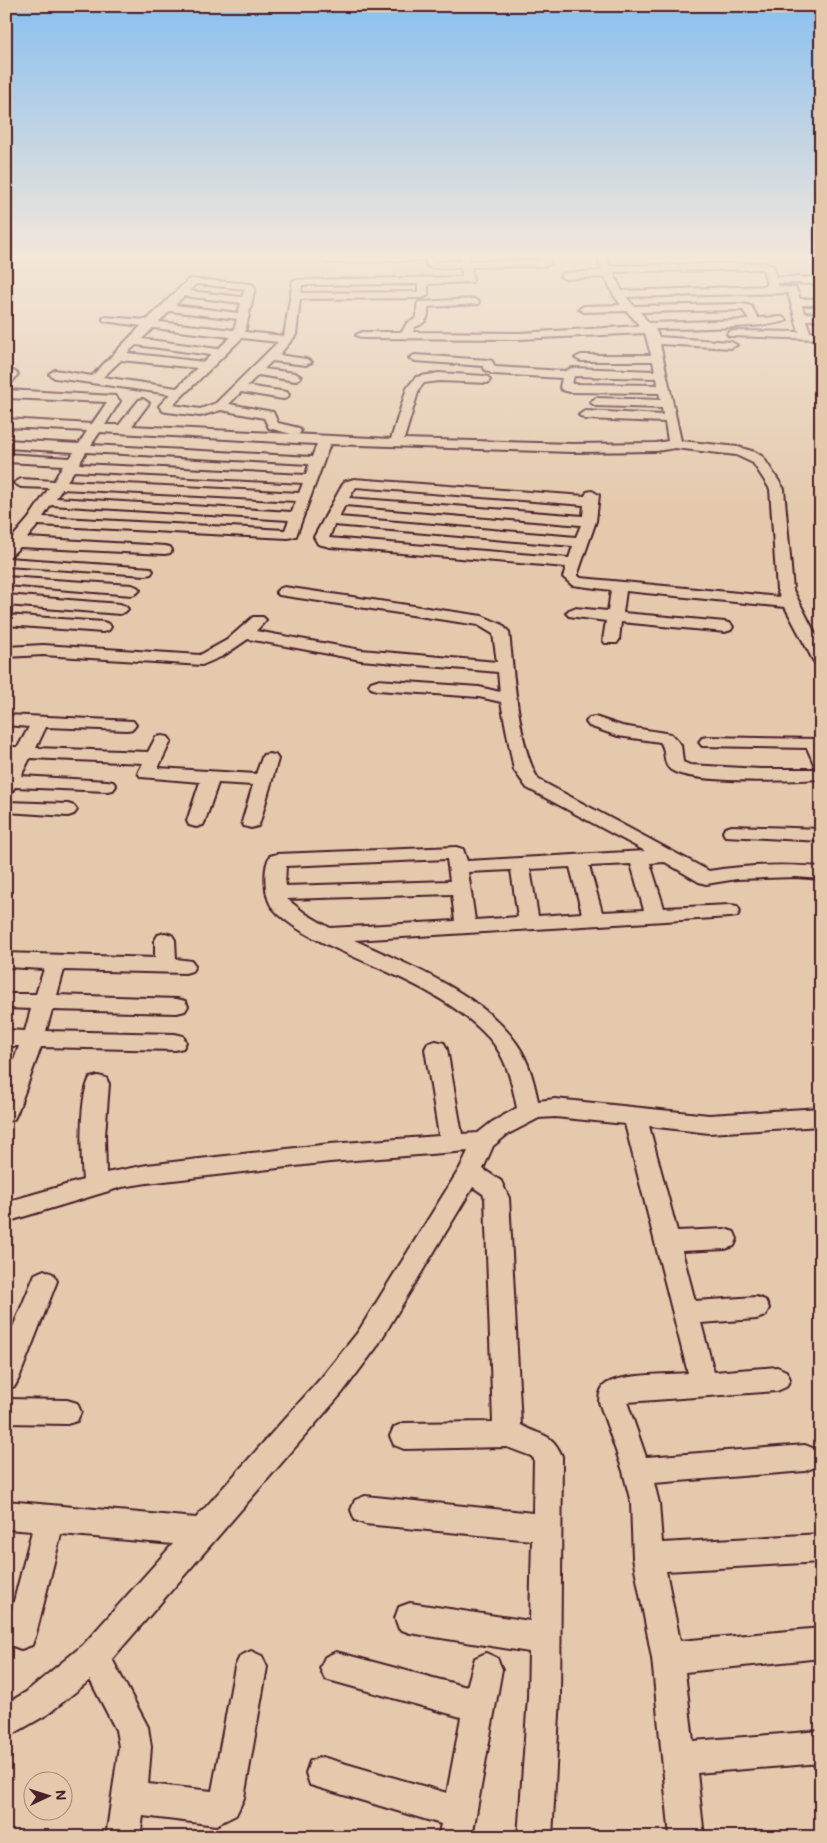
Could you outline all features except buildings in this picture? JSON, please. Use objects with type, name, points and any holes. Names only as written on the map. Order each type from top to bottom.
[{"type":"street","points":[[234,340],[165,406],[199,414],[220,406],[287,340]]},
{"type":"street","points":[[437,340],[437,352],[446,360]]},
{"type":"street","points":[[449,340],[567,381],[664,390]]},
{"type":"street","points":[[487,340],[490,354]]},
{"type":"street","points":[[415,358],[446,360],[573,340]]},
{"type":"street","points":[[650,340],[658,358],[675,444]]},
{"type":"street","points":[[705,340],[731,345]]},
{"type":"street","points":[[96,379],[134,341],[221,353]]},
{"type":"street","points":[[577,344],[605,343]]},
{"type":"street","points":[[396,443],[413,388],[420,380],[440,377],[490,354]]},
{"type":"street","points":[[120,356],[207,366]]},
{"type":"street","points":[[270,357],[306,362]]},
{"type":"street","points":[[581,358],[658,358]]},
{"type":"street","points":[[255,371],[295,377]]},
{"type":"street","points":[[567,381],[572,372],[662,375]]},
{"type":"street","points":[[55,374],[180,392]]},
{"type":"street","points":[[25,394],[34,382]]},
{"type":"street","points":[[53,396],[62,385]]},
{"type":"street","points":[[238,388],[283,394]]},
{"type":"street","points":[[6,394],[114,400],[34,521],[6,554]]},
{"type":"street","points":[[581,402],[667,404]]},
{"type":"street","points":[[123,429],[143,403]]},
{"type":"street","points":[[220,406],[269,415],[273,425],[325,440]]},
{"type":"street","points":[[88,411],[106,412]]},
{"type":"street","points":[[156,431],[166,414]]},
{"type":"street","points":[[586,416],[670,419]]},
{"type":"street","points":[[189,433],[195,417]]},
{"type":"street","points":[[216,434],[223,422]]},
{"type":"street","points":[[6,423],[396,443],[572,448],[656,447],[675,444],[684,447],[738,451],[758,460],[776,488],[782,535],[784,582],[790,603],[821,660]]},
{"type":"street","points":[[34,521],[291,533],[325,440]]},
{"type":"street","points":[[6,444],[318,461]]},
{"type":"street","points":[[6,458],[66,472],[304,497]]},
{"type":"street","points":[[22,477],[66,472],[311,479]]},
{"type":"street","points":[[575,563],[330,543],[323,541],[321,537],[349,485],[354,483],[592,498],[589,521],[575,563],[570,576],[573,580],[585,583],[790,603]]},
{"type":"street","points":[[46,501],[297,516]]},
{"type":"street","points":[[341,501],[589,521]]},
{"type":"street","points":[[331,521],[582,542]]},
{"type":"street","points":[[16,542],[165,550]]},
{"type":"street","points":[[6,562],[146,571]]},
{"type":"street","points":[[6,581],[132,590]]},
{"type":"street","points":[[611,640],[619,586]]},
{"type":"street","points":[[284,592],[488,623],[501,632],[509,699],[523,770],[533,784],[708,878],[737,873],[817,877]]},
{"type":"street","points":[[6,600],[120,609]]},
{"type":"street","points":[[574,613],[725,627]]},
{"type":"street","points":[[6,620],[103,627]]},
{"type":"street","points":[[6,652],[50,650],[202,660],[211,657],[245,634],[258,620]]},
{"type":"street","points":[[245,634],[361,655],[505,668]]},
{"type":"street","points":[[6,640],[87,645]]},
{"type":"street","points":[[377,685],[478,692],[509,699]]},
{"type":"street","points":[[6,720],[127,725]]},
{"type":"street","points":[[30,721],[38,726],[15,753],[7,783],[107,786]]},
{"type":"street","points":[[595,722],[618,731],[666,738],[672,745],[675,765],[682,768],[707,772],[775,776],[821,774]]},
{"type":"street","points":[[162,741],[147,773],[263,780]]},
{"type":"street","points":[[708,742],[811,743],[814,745],[821,762]]},
{"type":"street","points":[[15,753],[154,758]]},
{"type":"street","points":[[251,822],[269,759]]},
{"type":"street","points":[[196,821],[211,777]]},
{"type":"street","points":[[6,807],[68,810]]},
{"type":"street","points":[[732,832],[821,834]]},
{"type":"street","points":[[466,927],[456,853],[277,860],[277,900],[285,909],[325,935],[406,972],[486,1021],[501,1036],[520,1071],[528,1112]]},
{"type":"street","points":[[458,867],[668,856]]},
{"type":"street","points":[[639,857],[656,916]]},
{"type":"street","points":[[578,860],[594,919]]},
{"type":"street","points":[[520,864],[529,923]]},
{"type":"street","points":[[276,893],[461,887]]},
{"type":"street","points":[[325,935],[730,911]]},
{"type":"street","points":[[6,960],[45,961],[52,963],[175,965],[165,940]]},
{"type":"street","points":[[6,1113],[13,1074],[33,1039],[55,968],[52,963]]},
{"type":"street","points":[[6,1001],[176,1006]]},
{"type":"street","points":[[6,1038],[175,1042]]},
{"type":"street","points":[[436,1049],[452,1143]]},
{"type":"street","points":[[96,1186],[92,1158],[98,1084]]},
{"type":"street","points":[[6,1722],[37,1703],[94,1656],[349,1365],[367,1340],[470,1172],[484,1141],[500,1128],[528,1112],[555,1108],[709,1124],[821,1117]]},
{"type":"street","points":[[635,1117],[704,1384]]},
{"type":"street","points":[[6,1212],[122,1178],[193,1167],[484,1141]]},
{"type":"street","points":[[470,1172],[493,1188],[497,1198],[507,1428],[510,1434],[516,1438],[543,1448],[547,1453],[544,1696],[535,1837]]},
{"type":"street","points":[[668,1242],[725,1239]]},
{"type":"street","points":[[6,1378],[44,1281]]},
{"type":"street","points":[[686,1313],[756,1308]]},
{"type":"street","points":[[687,1837],[668,1658],[648,1558],[645,1502],[637,1471],[614,1402],[614,1395],[620,1390],[777,1379]]},
{"type":"street","points":[[6,1411],[67,1412]]},
{"type":"street","points":[[404,1436],[510,1434]]},
{"type":"street","points":[[637,1471],[806,1458]]},
{"type":"street","points":[[365,1510],[547,1528]]},
{"type":"street","points":[[6,1515],[203,1533]]},
{"type":"street","points":[[21,1634],[50,1518]]},
{"type":"street","points":[[648,1558],[821,1548]]},
{"type":"street","points":[[410,1618],[545,1639]]},
{"type":"street","points":[[668,1658],[821,1642]]},
{"type":"street","points":[[94,1656],[132,1727],[135,1747],[123,1837]]},
{"type":"street","points":[[129,1798],[216,1808],[224,1803],[227,1798],[251,1668]]},
{"type":"street","points":[[336,1668],[478,1706]]},
{"type":"street","points":[[322,1773],[457,1825],[486,1669]]},
{"type":"street","points":[[678,1758],[821,1747]]}]
